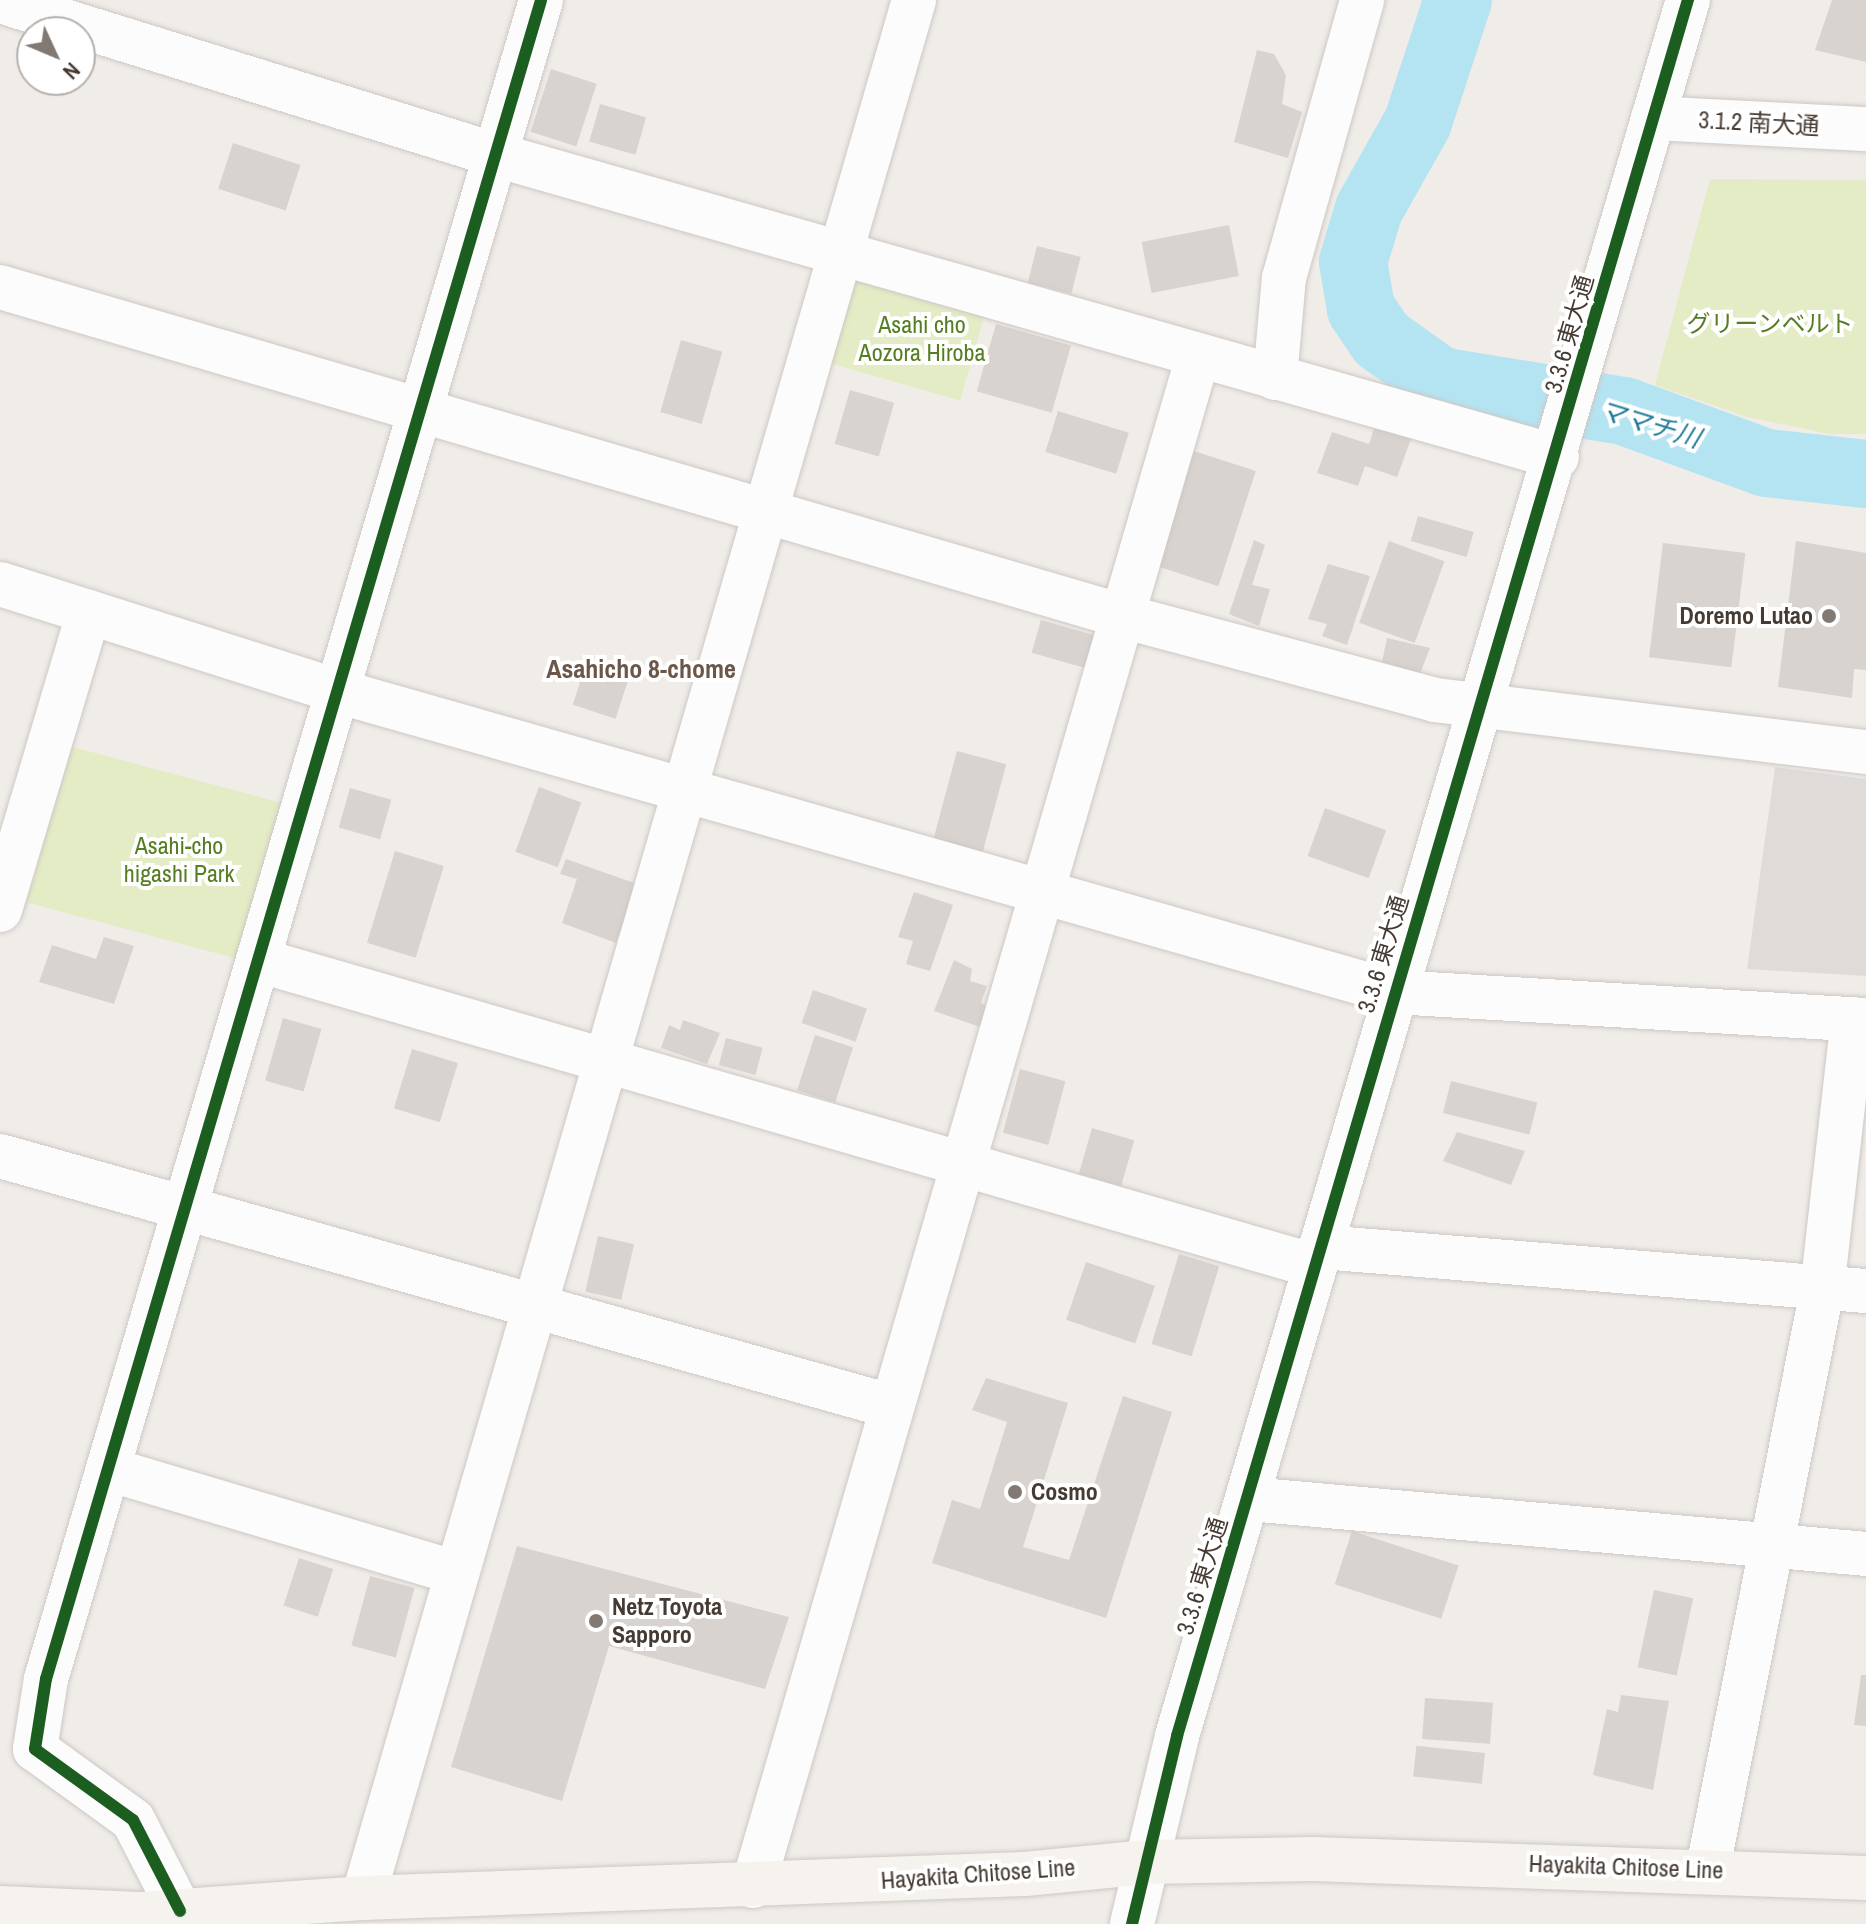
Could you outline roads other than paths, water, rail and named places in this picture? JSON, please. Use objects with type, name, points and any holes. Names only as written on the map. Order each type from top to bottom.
[{"type":"main road","name":"Hayakita Chitose Line","points":[[0,1918],[180,1911],[363,1898],[1025,1874],[1147,1862],[1708,1868],[1866,1878]]},
{"type":"main road","name":"Hayakita Chitose Line","points":[[0,1908],[91,1913]]},
{"type":"street","points":[[180,1911],[133,1820],[35,1749],[46,1679],[541,0]]},
{"type":"street","points":[[1275,378],[1284,278],[1362,0]]},
{"type":"street","name":"3.3.6 東大通","points":[[1132,1924],[1177,1736],[1249,1499],[1394,992],[1561,440],[1688,0]]},
{"type":"street","points":[[0,1],[496,155],[1275,378],[1561,440]]},
{"type":"street","points":[[363,1898],[840,254],[904,2]]},
{"type":"street","name":"3.1.2 南大通","points":[[1653,118],[1866,129]]},
{"type":"street","points":[[0,287],[1122,616],[1435,700],[1483,703],[1866,752]]},
{"type":"street","points":[[753,1886],[890,1406],[1198,356]]},
{"type":"street","points":[[0,584],[337,691],[1394,992],[1860,1020],[1822,1290],[1708,1868]]},
{"type":"street","points":[[0,910],[89,612]]},
{"type":"street","points":[[258,960],[605,1064],[1318,1257],[1866,1291]]},
{"type":"street","points":[[0,1156],[890,1406]]},
{"type":"street","points":[[108,1469],[457,1573]]},
{"type":"street","points":[[1249,1499],[1773,1549],[1866,1554]]},
{"type":"waterway","name":"ママチ川","points":[[1458,0],[1418,122],[1369,209],[1353,262],[1361,309],[1381,339],[1440,381],[1624,411],[1766,463],[1866,474]]},
{"type":"place","name":"Doremo Lutao","points":[[1829,616]]},
{"type":"place","name":"Cosmo","points":[[1015,1492]]},
{"type":"place","name":"Netz Toyota Sapporo","points":[[596,1621]]},
{"type":"district","name":"Asahicho 8-chome","points":[[641,669]]},
{"type":"park label","name":"グリーンベルト","points":[[1770,324]]},
{"type":"park label","name":"Asahi cho Aozora Hiroba","points":[[922,339]]},
{"type":"park label","name":"Asahi-cho higashi Park","points":[[179,860]]}]
